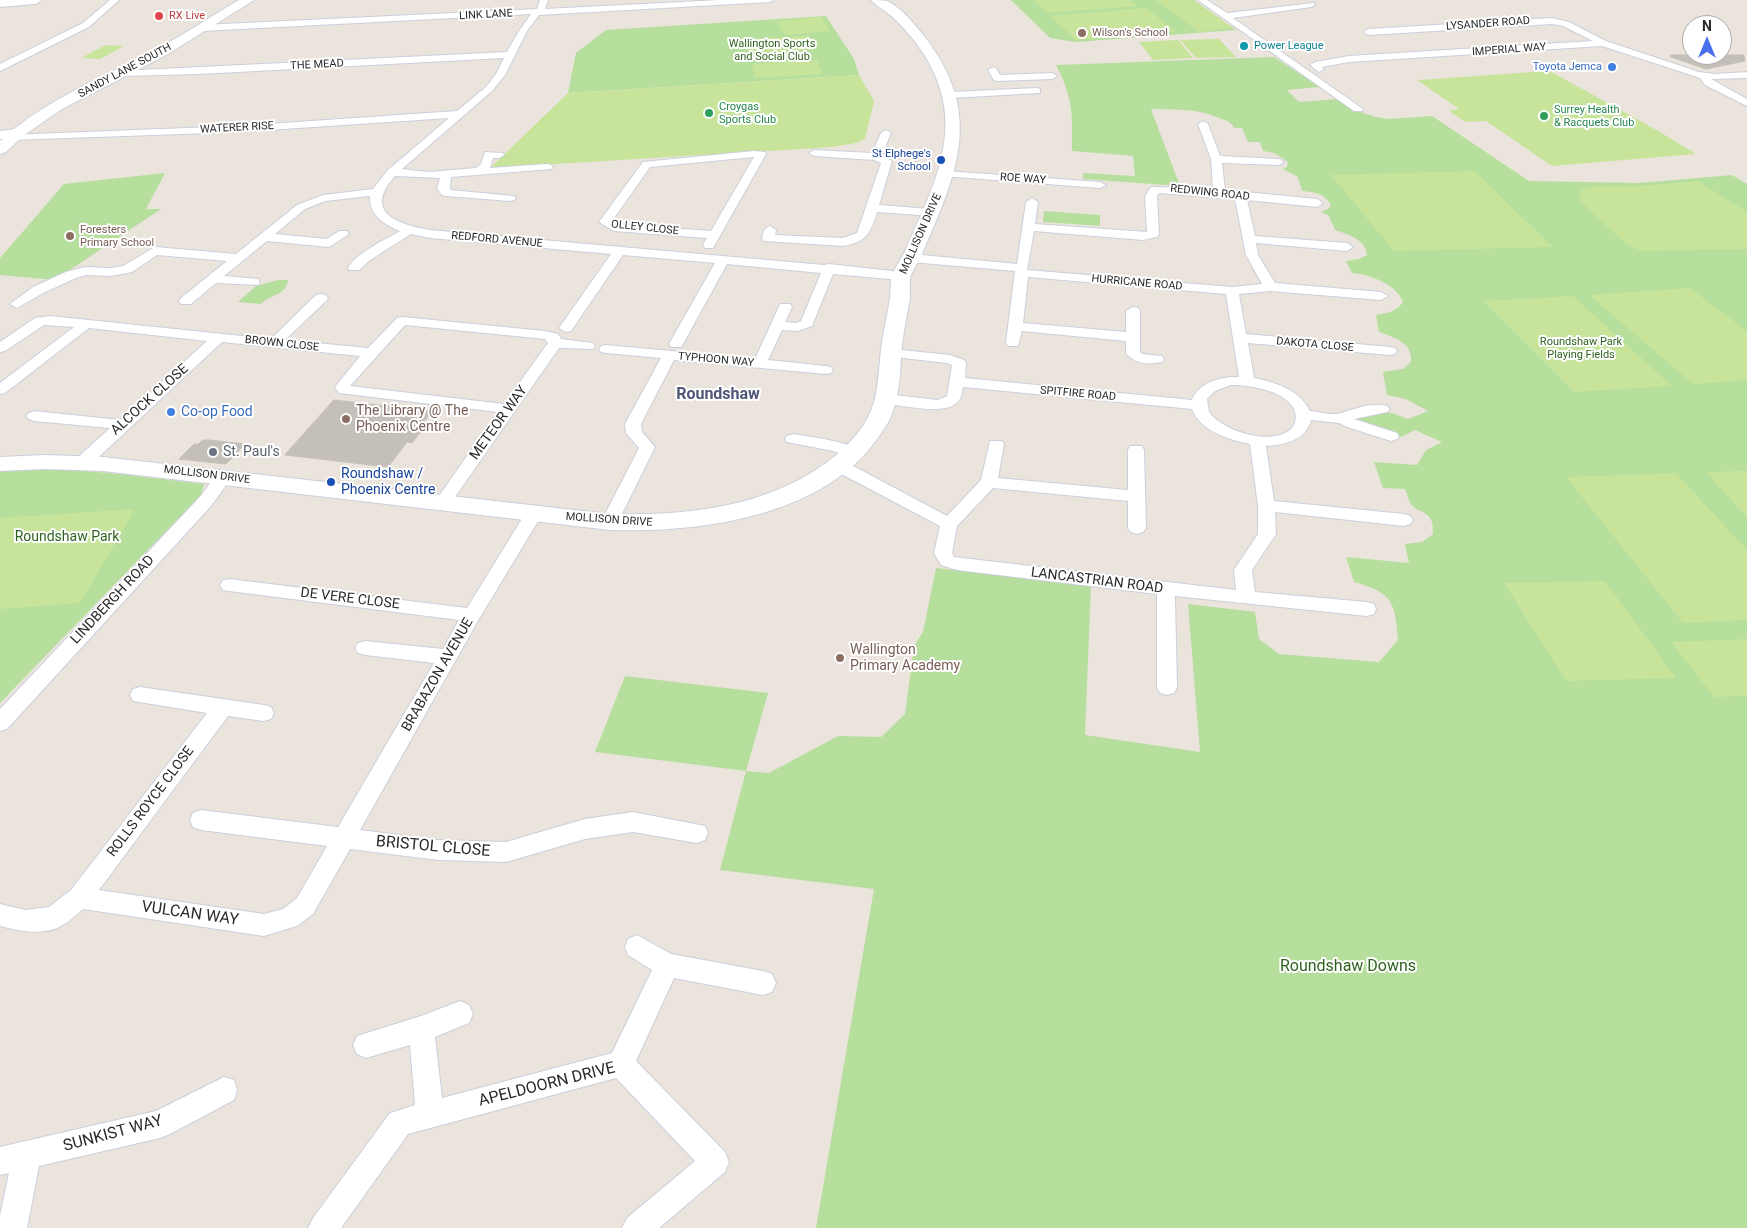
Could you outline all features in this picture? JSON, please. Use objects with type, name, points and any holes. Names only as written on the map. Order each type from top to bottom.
[{"type":"main road","points":[[0,3],[36,0]]},
{"type":"main road","name":"SANDY LANE SOUTH","points":[[5,137],[44,113],[202,28],[248,0]]},
{"type":"main road","name":"MOLLISON DRIVE","points":[[0,464],[82,463],[610,522],[663,523],[730,513],[790,494],[815,481],[845,459],[874,428],[886,399],[891,353],[906,266],[946,174],[954,132],[954,115],[945,80],[907,23],[877,0]]},
{"type":"street","points":[[0,68],[84,27],[115,0]]},
{"type":"street","points":[[186,301],[301,206],[334,196],[376,192],[392,172],[489,89],[511,55],[523,31],[536,13],[540,11],[544,0]]},
{"type":"street","name":"LINK LANE","points":[[202,28],[770,0]]},
{"type":"street","points":[[1202,0],[1358,109]]},
{"type":"street","points":[[1226,16],[1311,5]]},
{"type":"street","name":"LYSANDER ROAD","points":[[1368,32],[1552,21],[1566,24],[1603,43]]},
{"type":"street","name":"IMPERIAL WAY","points":[[1319,69],[1315,65],[1349,60],[1603,43],[1704,76],[1747,74]]},
{"type":"street","name":"THE MEAD","points":[[122,72],[199,71],[511,55]]},
{"type":"street","points":[[1004,92],[995,74],[1052,76]]},
{"type":"street","name":"IMPERIAL WAY","points":[[1704,76],[1708,83],[1747,103]]},
{"type":"street","points":[[945,80],[1004,92],[1037,91]]},
{"type":"street","name":"WATERER RISE","points":[[5,137],[238,129],[461,114]]},
{"type":"street","points":[[1203,124],[1216,159],[1220,193]]},
{"type":"street","points":[[876,157],[886,133]]},
{"type":"street","points":[[770,230],[768,238],[843,242],[855,241],[862,237],[887,162],[885,159],[876,157],[814,152]]},
{"type":"street","points":[[480,171],[486,165],[489,154],[499,155]]},
{"type":"street","name":"OLLEY CLOSE","points":[[758,154],[715,235],[614,227],[604,222],[647,164],[758,154]]},
{"type":"street","points":[[1216,159],[1279,162]]},
{"type":"street","points":[[392,172],[419,175],[547,167]]},
{"type":"street","points":[[446,174],[443,188],[446,193],[510,198]]},
{"type":"street","name":"ROE WAY","points":[[946,174],[1100,185]]},
{"type":"street","name":"REDWING ROAD","points":[[1028,227],[1150,235],[1153,234],[1151,196],[1155,189],[1220,193],[1317,203]]},
{"type":"street","name":"REDFORD AVENUE","points":[[376,192],[375,205],[380,214],[408,230],[430,234],[830,268],[906,266]]},
{"type":"street","points":[[1238,196],[1242,202],[1252,256],[1270,287]]},
{"type":"street","points":[[1013,343],[1021,271],[1032,202]]},
{"type":"street","points":[[872,208],[930,213]]},
{"type":"street","points":[[354,267],[366,256],[408,230]]},
{"type":"street","points":[[262,237],[329,243],[342,234]]},
{"type":"street","points":[[702,257],[715,235]]},
{"type":"street","points":[[1248,239],[1347,247]]},
{"type":"street","points":[[17,304],[38,290],[71,275],[85,271],[111,272],[127,269],[155,250],[237,258]]},
{"type":"street","points":[[566,328],[619,250]]},
{"type":"street","points":[[610,522],[647,448],[634,433],[633,424],[724,259]]},
{"type":"street","name":"HURRICANE ROAD","points":[[906,266],[1021,271],[1232,291],[1270,287],[1381,296]]},
{"type":"street","points":[[777,326],[798,327],[807,323],[830,268]]},
{"type":"street","points":[[212,279],[252,282]]},
{"type":"street","points":[[1232,291],[1247,381]]},
{"type":"street","points":[[274,343],[321,298]]},
{"type":"street","points":[[763,357],[785,307]]},
{"type":"street","points":[[1133,311],[1133,353],[1138,358],[1157,360]]},
{"type":"street","name":"BROWN CLOSE","points":[[0,348],[40,321],[50,320],[371,353]]},
{"type":"street","points":[[509,408],[344,390],[342,387],[402,321],[545,335],[554,338],[555,343],[588,346]]},
{"type":"street","points":[[0,390],[86,324]]},
{"type":"street","points":[[1015,326],[1133,337]]},
{"type":"street","name":"ALCOCK CLOSE","points":[[82,463],[218,338]]},
{"type":"street","name":"DAKOTA CLOSE","points":[[1240,338],[1390,351]]},
{"type":"street","name":"METEOR WAY","points":[[442,503],[555,343]]},
{"type":"street","name":"TYPHOON WAY","points":[[606,349],[673,350],[826,370]]},
{"type":"street","points":[[886,399],[945,404],[953,400],[960,365],[954,360],[891,353]]},
{"type":"street","points":[[1231,381],[1247,381],[1275,388],[1289,396],[1304,415],[1301,427],[1295,433],[1285,438],[1257,441],[1241,438],[1211,424],[1202,414],[1199,405],[1200,398],[1206,390],[1217,384],[1231,381]]},
{"type":"street","name":"SPITFIRE ROAD","points":[[957,382],[1199,405]]},
{"type":"street","points":[[1343,419],[1353,414],[1382,409]]},
{"type":"street","points":[[1304,415],[1343,419],[1352,424],[1391,436]]},
{"type":"street","points":[[34,416],[122,425]]},
{"type":"street","points":[[793,439],[837,447],[845,459],[949,524],[989,482],[996,444]]},
{"type":"street","points":[[1246,598],[1243,570],[1267,534],[1266,506],[1257,441]]},
{"type":"street","points":[[1136,450],[1137,528]]},
{"type":"street","name":"LINDBERGH ROAD","points":[[0,723],[205,502],[224,478]]},
{"type":"street","points":[[989,482],[1137,496]]},
{"type":"street","points":[[1266,506],[1404,520]]},
{"type":"street","name":"BRABAZON AVENUE","points":[[345,839],[472,615],[534,513]]},
{"type":"street","name":"LANCASTRIAN ROAD","points":[[949,524],[943,553],[947,561],[1166,589],[1367,609]]},
{"type":"street","name":"DE VERE CLOSE","points":[[229,585],[472,615]]},
{"type":"street","points":[[1166,589],[1167,687]]},
{"type":"street","points":[[365,648],[448,657]]},
{"type":"street","points":[[140,695],[264,713]]},
{"type":"street","name":"ROLLS ROYCE CLOSE","points":[[79,898],[223,707]]},
{"type":"street","name":"BRISTOL CLOSE","points":[[201,820],[438,850],[506,852],[585,829],[634,822],[697,833]]},
{"type":"street","name":"VULCAN WAY","points":[[79,898],[264,925],[289,918],[306,906],[345,839]]},
{"type":"street","points":[[0,915],[26,921],[54,918],[79,898]]},
{"type":"street","points":[[637,947],[667,965],[763,983]]},
{"type":"street","points":[[621,1064],[667,965]]},
{"type":"street","points":[[366,1045],[421,1029],[460,1014]]},
{"type":"street","points":[[421,1029],[430,1114]]},
{"type":"street","name":"APELDOORN DRIVE","points":[[323,1228],[400,1123],[621,1064],[715,1162],[638,1228]]},
{"type":"street","name":"SUNKIST WAY","points":[[12,1228],[14,1159],[160,1124],[224,1090]]},
{"type":"green space","points":[[1011,0],[1194,0],[1236,30],[1075,42],[1050,38]]},
{"type":"green space","points":[[1033,0],[1131,0],[1138,6],[1048,13]]},
{"type":"green space","points":[[1156,0],[1193,0],[1233,28],[1199,32]]},
{"type":"green space","points":[[1146,8],[1176,31],[1076,40],[1050,16]]},
{"type":"green space","name":"Wallington Sports and Social Club","points":[[826,16],[854,59],[859,75],[568,93],[576,53],[606,30]]},
{"type":"green space","points":[[821,17],[830,31],[785,35],[777,21]]},
{"type":"green space","points":[[809,36],[813,50],[749,53],[746,39]]},
{"type":"green space","points":[[1219,39],[1236,57],[1196,58],[1180,40]]},
{"type":"green space","points":[[1178,40],[1193,58],[1153,60],[1139,42]]},
{"type":"green space","points":[[106,45],[124,46],[100,59],[81,58]]},
{"type":"green space","name":"Roundshaw Downs","points":[[1274,57],[1320,87],[1287,90],[1299,102],[1338,99],[1357,111],[1389,119],[1432,116],[1529,181],[1640,183],[1732,175],[1747,184],[1747,1228],[816,1228],[874,889],[720,870],[746,771],[769,773],[838,736],[881,737],[905,714],[914,646],[923,632],[936,568],[1091,585],[1085,735],[1200,752],[1188,604],[1255,612],[1259,639],[1279,654],[1379,662],[1398,640],[1395,616],[1390,601],[1377,590],[1354,582],[1346,557],[1409,563],[1405,544],[1422,542],[1433,534],[1431,520],[1426,514],[1411,504],[1405,489],[1383,488],[1374,462],[1417,465],[1426,450],[1442,442],[1415,430],[1401,437],[1375,430],[1356,419],[1371,414],[1388,412],[1408,419],[1428,411],[1406,399],[1387,395],[1383,372],[1403,369],[1411,362],[1411,356],[1409,350],[1402,342],[1379,332],[1376,315],[1388,313],[1398,308],[1403,302],[1400,296],[1395,290],[1374,278],[1352,273],[1346,261],[1359,259],[1367,255],[1366,250],[1356,238],[1335,230],[1329,216],[1321,212],[1328,209],[1331,205],[1328,201],[1319,194],[1302,191],[1298,177],[1283,169],[1287,167],[1288,162],[1274,153],[1263,151],[1260,142],[1248,142],[1242,128],[1234,128],[1226,120],[1206,113],[1151,109],[1180,186],[1083,179],[1083,173],[1135,176],[1133,156],[1072,151],[1071,107],[1066,88],[1056,65]]},
{"type":"green space","points":[[817,60],[822,74],[755,78],[752,64]]},
{"type":"green space","name":"Surrey Health & Racquets Club","points":[[1550,71],[1696,154],[1552,166],[1486,121],[1465,122],[1449,111],[1459,109],[1417,80]]},
{"type":"green space","name":"Croygas Sports Club","points":[[859,75],[874,101],[865,139],[856,143],[833,147],[490,168],[568,93]]},
{"type":"green space","points":[[1474,171],[1553,247],[1394,251],[1331,175]]},
{"type":"green space","points":[[165,173],[146,209],[161,209],[55,280],[0,275],[0,258],[64,184]]},
{"type":"green space","points":[[1698,181],[1747,212],[1747,249],[1643,251],[1628,246],[1580,201],[1579,195],[1583,189],[1594,186],[1640,186]]},
{"type":"green space","points":[[1044,211],[1100,215],[1100,226],[1043,222]]},
{"type":"green space","points":[[278,280],[288,280],[287,285],[281,292],[261,304],[238,302],[256,286]]},
{"type":"green space","points":[[1690,288],[1747,331],[1747,380],[1693,384],[1589,295]]},
{"type":"green space","name":"Roundshaw Park Playing Fields","points":[[1573,296],[1672,386],[1574,392],[1484,301]]},
{"type":"green space","name":"Roundshaw Park","points":[[51,469],[108,473],[204,484],[201,495],[0,703],[0,471]]},
{"type":"green space","points":[[1747,471],[1747,518],[1706,472]]},
{"type":"green space","points":[[1676,473],[1747,550],[1747,620],[1683,623],[1566,477]]},
{"type":"green space","points":[[135,509],[80,603],[0,609],[0,518]]},
{"type":"green space","points":[[1605,581],[1676,678],[1566,681],[1504,583]]},
{"type":"green space","points":[[1747,639],[1747,696],[1714,697],[1671,642]]},
{"type":"green space","points":[[625,676],[768,693],[746,771],[595,752]]},
{"type":"building","points":[[1671,55],[1682,55],[1682,61],[1671,57]]},
{"type":"building","points":[[1732,55],[1744,55],[1745,61],[1732,64]]},
{"type":"building","points":[[1694,65],[1726,65],[1706,69]]},
{"type":"building","points":[[334,400],[432,411],[418,430],[422,430],[412,443],[407,442],[388,467],[285,455]]},
{"type":"building","name":"St. Paul's","points":[[203,440],[245,444],[226,464],[179,459],[194,444],[198,444]]},
{"type":"place","name":"RX Live","points":[[159,16]]},
{"type":"place","name":"Wilson's School","points":[[1082,33]]},
{"type":"place","name":"Power League","points":[[1244,46]]},
{"type":"place","name":"Toyota Jemca","points":[[1612,67]]},
{"type":"place","name":"Croygas Sports Club","points":[[709,113]]},
{"type":"place","name":"Surrey Health & Racquets Club","points":[[1544,116]]},
{"type":"place","name":"St Elphege's School","points":[[941,160]]},
{"type":"place","name":"Foresters Primary School","points":[[70,236]]},
{"type":"place","name":"Co-op Food","points":[[171,412]]},
{"type":"place","name":"The Library @ The Phoenix Centre","points":[[346,419]]},
{"type":"place","name":"St. Paul's","points":[[213,452]]},
{"type":"place","name":"Roundshaw / Phoenix Centre","points":[[331,482]]},
{"type":"place","name":"Wallington Primary Academy","points":[[840,658]]},
{"type":"district","name":"Roundshaw","points":[[718,395]]}]
